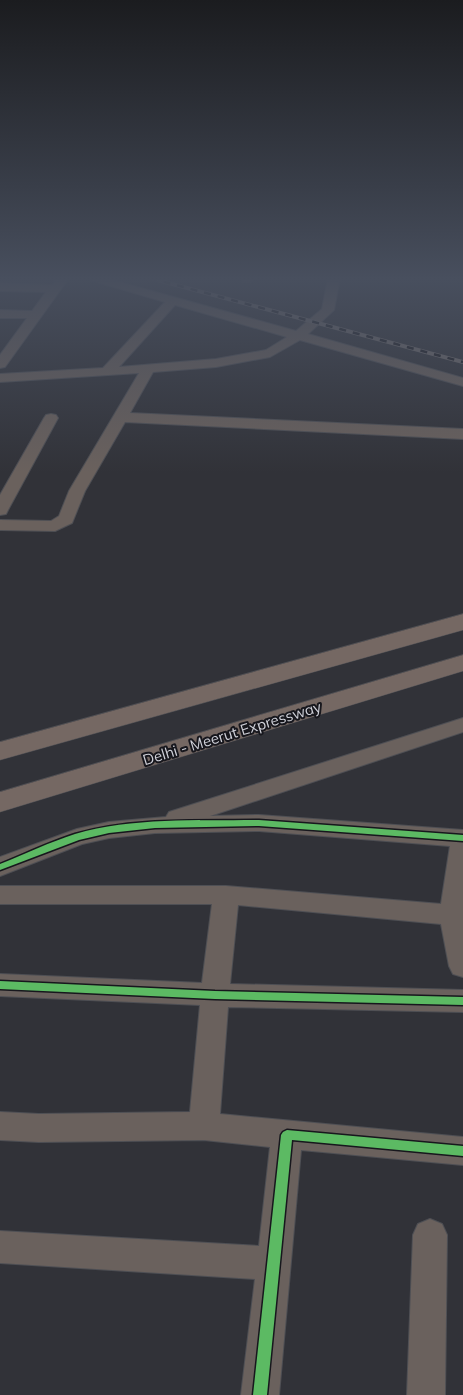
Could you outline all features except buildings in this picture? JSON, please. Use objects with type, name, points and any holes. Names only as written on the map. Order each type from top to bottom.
[{"type":"highway","points":[[0,751],[463,622]]},
{"type":"highway","name":"Delhi - Meerut Expressway","points":[[0,802],[463,663]]},
{"type":"street","points":[[1,361],[14,343]]},
{"type":"street","points":[[107,372],[134,343]]},
{"type":"street","points":[[0,394],[6,377],[107,372],[216,363],[270,353],[286,343]]},
{"type":"street","points":[[327,343],[463,382]]},
{"type":"street","points":[[0,525],[54,526],[66,519],[78,491],[149,368]]},
{"type":"street","points":[[122,417],[463,434]]},
{"type":"street","points":[[0,510],[51,418]]},
{"type":"street","points":[[155,825],[463,726]]},
{"type":"street","points":[[0,867],[77,837],[109,830],[155,825],[259,823],[463,839],[453,915],[463,966]]},
{"type":"street","points":[[0,895],[226,895],[453,915]]},
{"type":"street","points":[[204,1126],[226,895]]},
{"type":"street","points":[[0,985],[215,995],[463,1001]]},
{"type":"street","points":[[0,1126],[38,1128],[204,1126],[463,1151]]},
{"type":"street","points":[[260,1395],[272,1262],[287,1135]]},
{"type":"street","points":[[426,1395],[430,1235]]},
{"type":"street","points":[[0,1248],[272,1262]]},
{"type":"railway","points":[[393,343],[463,362]]},
{"type":"cycle path","points":[[0,867],[77,837],[109,830],[155,825],[259,823],[463,838]]},
{"type":"cycle path","points":[[0,985],[215,995],[463,1001]]},
{"type":"cycle path","points":[[260,1395],[287,1135],[463,1151]]}]
